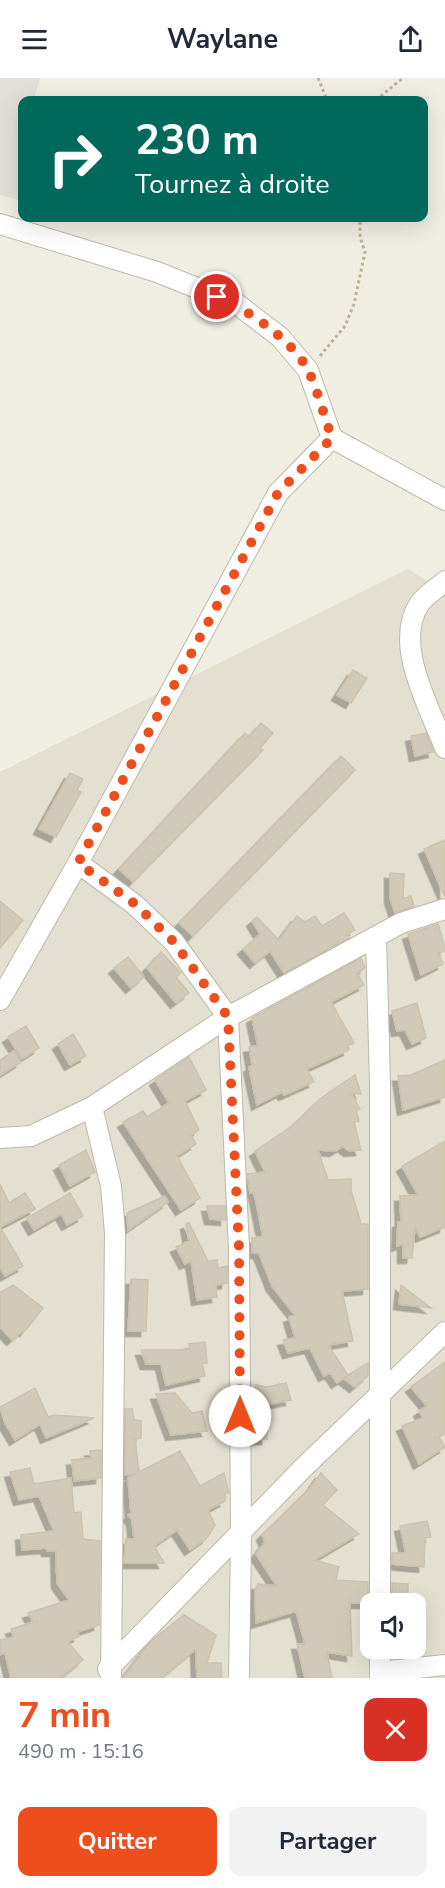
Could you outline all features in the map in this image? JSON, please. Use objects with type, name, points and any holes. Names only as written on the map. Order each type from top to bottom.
[{"type":"street","points":[[0,224],[157,272],[237,304],[280,337],[308,370],[332,438],[445,500]]},
{"type":"street","points":[[0,1000],[78,863],[278,493],[332,438]]},
{"type":"street","points":[[445,581],[420,602],[410,627],[410,655],[445,748]]},
{"type":"street","points":[[78,863],[135,904],[174,942],[228,1017],[239,1249],[241,1535],[239,1678]]},
{"type":"street","points":[[0,1138],[30,1136],[92,1107],[228,1017],[401,923],[445,909]]},
{"type":"street","points":[[376,937],[380,1083],[380,1593]]},
{"type":"street","points":[[92,1107],[111,1186],[115,1233],[107,1674]]},
{"type":"street","points":[[107,1674],[303,1468],[445,1332]]},
{"type":"street","points":[[380,1659],[380,1675],[445,1665]]},
{"type":"path","points":[[318,78],[325,96]]},
{"type":"path","points":[[381,96],[403,78]]},
{"type":"path","points":[[308,370],[345,326],[354,304],[365,252],[360,237],[360,222]]},
{"type":"shaded area","points":[[0,78],[40,78],[35,96],[18,96],[18,200],[0,195]]},
{"type":"shaded area","points":[[408,569],[445,591],[445,1678],[0,1678],[0,772]]},
{"type":"building","points":[[353,670],[367,678],[351,703],[337,695]]},
{"type":"building","points":[[261,723],[273,733],[260,748],[263,750],[133,882],[119,869],[245,733],[249,737]]},
{"type":"building","points":[[426,733],[434,752],[415,756],[411,736]]},
{"type":"building","points":[[341,756],[355,770],[193,936],[179,923]]},
{"type":"building","points":[[70,773],[83,779],[77,790],[81,792],[56,837],[39,829]]},
{"type":"building","points":[[445,840],[445,897],[424,849]]},
{"type":"building","points":[[390,873],[404,874],[403,899],[411,896],[414,906],[395,913],[390,898]]},
{"type":"building","points":[[0,901],[23,920],[0,948]]},
{"type":"building","points":[[344,913],[355,930],[347,934],[349,938],[284,973],[270,951],[255,963],[243,949],[260,934],[252,921],[257,917],[279,940],[297,916],[305,922],[315,916],[322,926]]},
{"type":"building","points":[[438,924],[445,948],[445,951],[438,953],[443,964],[421,975],[408,934]]},
{"type":"building","points":[[161,952],[181,973],[176,977],[189,993],[176,1003],[147,968]]},
{"type":"building","points":[[128,957],[144,977],[131,988],[114,968]]},
{"type":"building","points":[[361,958],[365,968],[357,973],[364,985],[331,1002],[354,1043],[347,1046],[349,1050],[307,1069],[314,1082],[284,1095],[282,1092],[257,1105],[249,1067],[252,1065],[249,1047],[258,1046],[252,1018]]},
{"type":"building","points":[[417,1003],[426,1038],[412,1044],[405,1030],[397,1031],[392,1011]]},
{"type":"building","points":[[26,1026],[39,1048],[22,1059],[8,1037]]},
{"type":"building","points":[[73,1034],[86,1056],[70,1065],[58,1044]]},
{"type":"building","points":[[14,1051],[21,1062],[0,1075],[0,1060]]},
{"type":"building","points":[[189,1057],[206,1090],[185,1101],[199,1130],[191,1135],[196,1144],[177,1156],[200,1198],[181,1210],[123,1122],[143,1111],[147,1117],[169,1103],[155,1080]]},
{"type":"building","points":[[445,1060],[445,1097],[403,1110],[398,1076],[411,1075]]},
{"type":"building","points":[[355,1075],[361,1094],[351,1093],[360,1109],[356,1111],[359,1121],[354,1122],[361,1150],[349,1151],[343,1146],[335,1151],[318,1150],[328,1180],[351,1179],[351,1190],[361,1224],[368,1224],[368,1289],[342,1291],[353,1341],[328,1345],[348,1375],[337,1383],[330,1373],[324,1376],[310,1348],[288,1353],[283,1340],[295,1338],[289,1317],[295,1315],[272,1286],[259,1253],[252,1253],[252,1238],[263,1237],[254,1192],[250,1193],[247,1174],[265,1172],[255,1151],[292,1126],[321,1098]]},
{"type":"building","points":[[445,1141],[445,1227],[420,1237],[415,1227],[412,1258],[403,1258],[403,1244],[397,1246],[398,1222],[401,1222],[400,1196],[418,1195],[402,1166]]},
{"type":"building","points":[[86,1150],[95,1172],[70,1186],[59,1165]]},
{"type":"building","points":[[0,1184],[9,1203],[25,1193],[35,1209],[0,1227]]},
{"type":"building","points":[[70,1193],[83,1216],[67,1225],[61,1214],[34,1230],[27,1218]]},
{"type":"building","points":[[165,1196],[168,1202],[128,1230],[127,1213]]},
{"type":"building","points":[[207,1206],[225,1206],[226,1220],[210,1219]]},
{"type":"building","points":[[189,1223],[208,1261],[217,1260],[218,1268],[227,1266],[227,1283],[216,1285],[217,1297],[197,1300],[191,1261],[185,1264],[176,1247],[189,1241],[186,1224]]},
{"type":"building","points":[[0,1227],[23,1266],[5,1276],[0,1268]]},
{"type":"building","points":[[131,1279],[148,1280],[146,1331],[128,1331]]},
{"type":"building","points":[[13,1285],[43,1308],[25,1331],[12,1340],[0,1327],[0,1293]]},
{"type":"building","points":[[401,1285],[431,1308],[399,1304]]},
{"type":"building","points":[[205,1342],[207,1363],[202,1363],[205,1376],[166,1385],[161,1364],[146,1364],[141,1350],[190,1350],[189,1344]]},
{"type":"building","points":[[445,1362],[445,1434],[439,1437],[445,1447],[419,1464],[402,1426],[423,1418],[419,1411],[427,1406],[411,1387]]},
{"type":"building","points":[[368,1363],[368,1376],[355,1387],[343,1378]]},
{"type":"building","points":[[286,1383],[291,1400],[267,1405],[267,1439],[252,1440],[256,1385],[267,1387]]},
{"type":"building","points":[[35,1388],[48,1417],[54,1415],[94,1418],[46,1438],[40,1424],[15,1440],[5,1423],[0,1407]]},
{"type":"building","points":[[175,1393],[192,1413],[202,1411],[207,1431],[171,1435],[156,1394]]},
{"type":"building","points":[[125,1409],[132,1409],[134,1420],[141,1421],[141,1438],[135,1439],[139,1472],[180,1451],[200,1486],[224,1473],[229,1493],[225,1493],[225,1501],[208,1510],[215,1525],[207,1538],[190,1550],[177,1530],[154,1546],[164,1563],[124,1563],[126,1539],[134,1539],[132,1520],[128,1515],[131,1513],[128,1478],[136,1474],[125,1475]]},
{"type":"building","points":[[101,1450],[101,1478],[74,1481],[72,1460],[91,1458],[90,1451]]},
{"type":"building","points":[[30,1468],[34,1484],[71,1478],[74,1513],[81,1512],[83,1539],[100,1541],[99,1625],[77,1632],[79,1636],[68,1642],[83,1660],[60,1678],[11,1678],[5,1653],[0,1655],[0,1640],[14,1637],[11,1629],[33,1622],[28,1613],[69,1600],[57,1583],[56,1551],[47,1551],[46,1548],[22,1550],[21,1535],[54,1531],[39,1496],[19,1500],[10,1472]]},
{"type":"building","points":[[321,1473],[337,1490],[323,1505],[359,1534],[314,1560],[339,1567],[336,1580],[368,1582],[368,1593],[360,1593],[360,1603],[350,1603],[352,1656],[327,1652],[332,1678],[305,1678],[297,1644],[305,1644],[296,1611],[256,1623],[255,1590],[258,1584],[277,1586],[256,1554],[265,1542],[262,1535],[311,1487]]},
{"type":"building","points":[[427,1521],[431,1537],[425,1538],[424,1567],[392,1564],[392,1553],[406,1553],[400,1526]]},
{"type":"building","points":[[392,1583],[408,1584],[408,1593],[392,1593]]},
{"type":"building","points":[[184,1615],[216,1635],[207,1663],[221,1663],[222,1678],[197,1678],[196,1649],[161,1678],[123,1678],[151,1641]]},
{"type":"route","points":[[217,297],[237,304],[280,337],[308,370],[332,438],[278,493],[78,863],[135,904],[174,942],[228,1017],[239,1249],[240,1416]]}]
